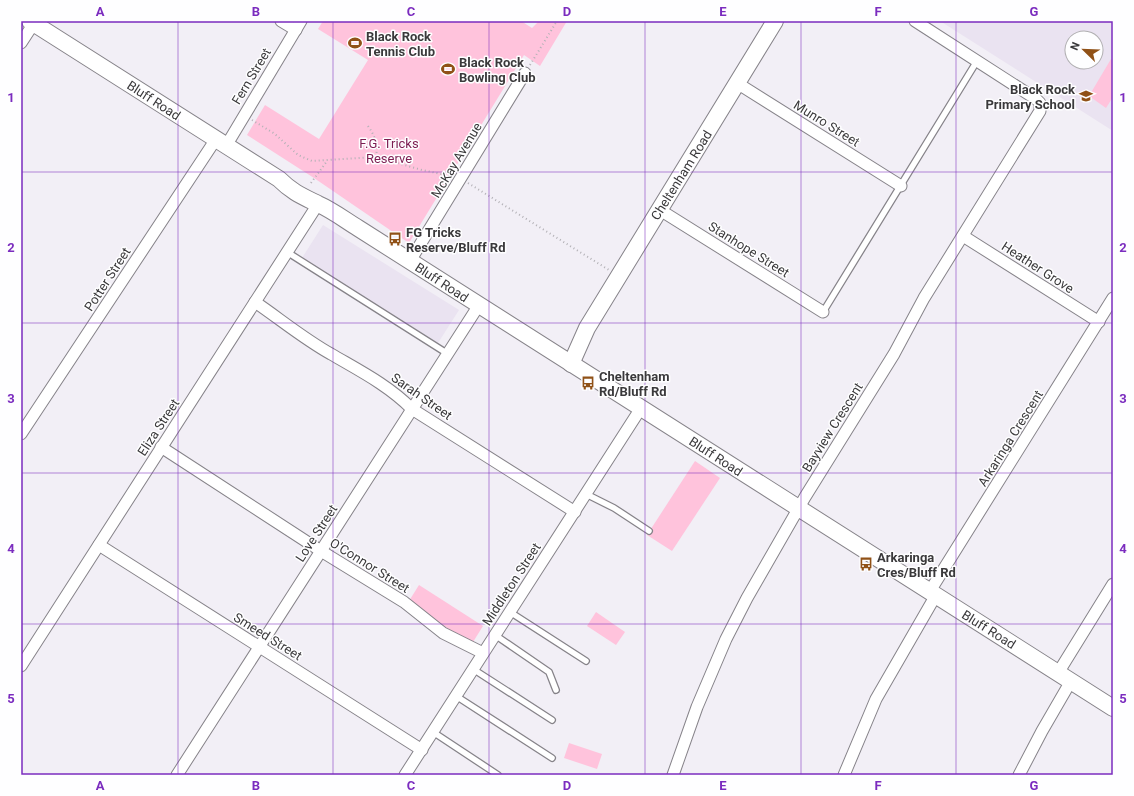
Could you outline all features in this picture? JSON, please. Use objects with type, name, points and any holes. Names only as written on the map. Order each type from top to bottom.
[{"type":"main road","name":"Cheltenham Road","points":[[567,361],[775,21]]},
{"type":"main road","name":"Bluff Road","points":[[32,22],[279,179],[293,182],[306,191],[318,204],[1113,708]]},
{"type":"street","points":[[281,21],[298,25]]},
{"type":"street","points":[[915,21],[977,61]]},
{"type":"street","points":[[21,43],[32,22]]},
{"type":"street","name":"Fern Street","points":[[221,143],[244,115],[298,25]]},
{"type":"street","name":"Bayview Crescent","points":[[673,775],[697,707],[726,639],[747,598],[798,508],[894,354],[924,298],[1038,115],[1041,107],[1036,99],[977,61]]},
{"type":"street","name":"McKay Avenue","points":[[410,261],[525,73]]},
{"type":"street","name":"Munro Street","points":[[737,82],[901,186]]},
{"type":"street","name":"Potter Street","points":[[21,434],[221,143]]},
{"type":"street","name":"Eliza Street","points":[[21,666],[318,204]]},
{"type":"street","name":"Stanhope Street","points":[[660,210],[823,312]]},
{"type":"street","name":"Heather Grove","points":[[963,236],[1098,322]]},
{"type":"street","name":"Arkaringa Crescent","points":[[844,775],[876,699],[933,593],[1113,298]]},
{"type":"street","name":"Sarah Street","points":[[255,302],[331,355],[370,376],[403,400],[412,409],[575,512]]},
{"type":"street","name":"Love Street","points":[[177,775],[479,305]]},
{"type":"street","name":"Middleton Street","points":[[407,774],[641,408]]},
{"type":"street","name":"O'Connor Street","points":[[161,448],[321,551],[404,602],[443,634],[483,653]]},
{"type":"street","name":"Smeed Street","points":[[99,545],[422,750]]},
{"type":"street","points":[[1058,673],[1113,584]]},
{"type":"street","points":[[1019,775],[1071,681]]},
{"type":"lane","points":[[823,312],[977,61]]},
{"type":"lane","points":[[287,252],[448,354]]},
{"type":"lane","points":[[586,494],[614,508],[649,531]]},
{"type":"lane","points":[[510,612],[586,661]]},
{"type":"lane","points":[[495,635],[550,672],[556,690]]},
{"type":"lane","points":[[473,669],[552,720]]},
{"type":"lane","points":[[456,696],[552,758]]},
{"type":"lane","points":[[433,732],[498,775]]},
{"type":"path","points":[[525,73],[557,21]]},
{"type":"path","points":[[244,115],[275,134],[298,155],[312,162],[376,157],[422,170],[461,178],[619,276]]},
{"type":"path","points":[[368,126],[375,135],[377,147],[376,157]]},
{"type":"path","points":[[311,182],[328,160]]},
{"type":"shaded area","name":"Black Rock Primary School","points":[[940,21],[1113,21],[1113,131]]},
{"type":"shaded area","points":[[323,225],[459,310],[438,343],[302,258]]},
{"type":"green space","name":"F.G. Tricks Reserve","points":[[323,21],[521,21],[532,28],[539,21],[567,21],[540,66],[524,55],[409,243],[314,178],[247,135],[265,105],[319,139],[368,60],[318,29]]},
{"type":"green space","points":[[1111,59],[1113,60],[1113,97],[1106,108],[1089,96]]},
{"type":"green space","points":[[695,461],[720,478],[672,551],[647,535]]},
{"type":"green space","points":[[419,585],[483,626],[473,642],[464,640],[409,601]]},
{"type":"green space","points":[[596,612],[625,632],[616,645],[587,626]]},
{"type":"green space","points":[[569,743],[602,754],[597,769],[564,758]]},
{"type":"place","name":"Black Rock Tennis Club","points":[[355,43]]},
{"type":"place","name":"Black Rock Bowling Club","points":[[448,69]]},
{"type":"place","name":"Black Rock Primary School","points":[[1086,96]]},
{"type":"place","name":"FG Tricks Reserve/Bluff Rd","points":[[395,239]]},
{"type":"place","name":"Cheltenham Rd/Bluff Rd","points":[[588,383]]},
{"type":"place","name":"Arkaringa Cres/Bluff Rd","points":[[866,564]]}]
